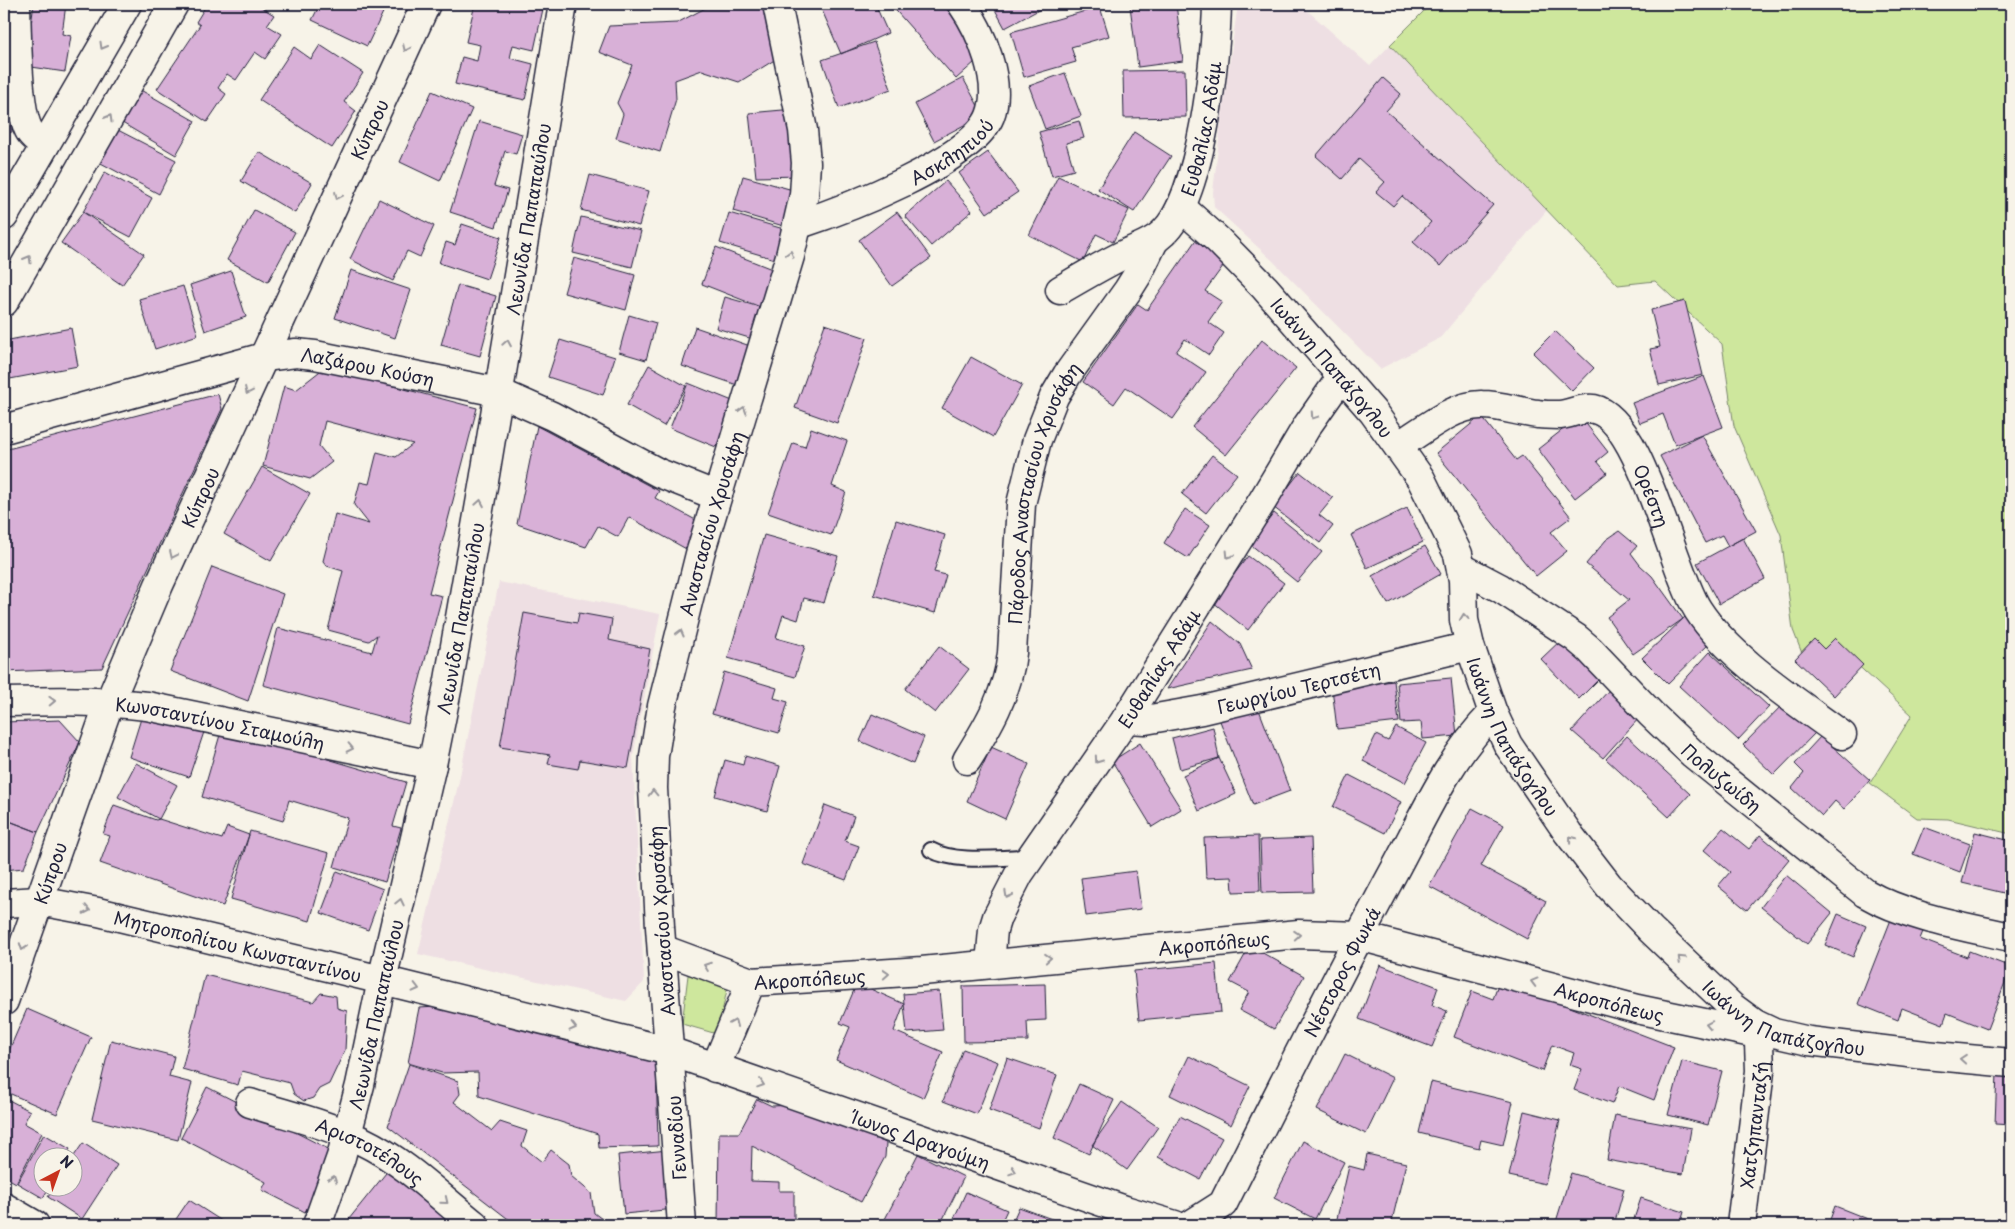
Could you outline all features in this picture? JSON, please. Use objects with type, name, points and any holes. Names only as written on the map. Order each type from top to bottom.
[{"type":"street","points":[[16,4],[20,88],[24,117],[30,132],[45,145]]},
{"type":"street","points":[[4,216],[127,4]]},
{"type":"street","points":[[4,302],[174,4]]},
{"type":"street","name":"Κύπρου","points":[[4,1001],[110,701],[160,585],[426,4]]},
{"type":"street","name":"Λεωνίδα Παπαπαύλου","points":[[318,1225],[347,1135],[360,1085],[382,980],[432,765],[466,585],[563,4]]},
{"type":"street","name":"Αναστασίου Χρυσάφη","points":[[669,1051],[653,788],[654,756],[666,688],[700,554],[797,225],[805,187],[806,145],[788,48],[777,4]]},
{"type":"street","name":"Ασκληπιού","points":[[797,225],[851,207],[910,180],[957,151],[986,124],[991,113],[993,94],[990,65],[978,30],[962,4]]},
{"type":"street","name":"Ευθαλίας Αδάμ","points":[[1154,241],[1169,228],[1181,208],[1198,154],[1212,67],[1217,4]]},
{"type":"street","name":"Ιωάννη Παπάζογλου","points":[[1181,208],[1218,240],[1265,288],[1372,412],[1420,479],[1439,512],[1458,554],[1462,568],[1464,620],[1470,646],[1478,675],[1508,745],[1568,833],[1610,886],[1651,930],[1756,1029],[1796,1039],[1925,1055],[2011,1062]]},
{"type":"street","points":[[1060,290],[1127,253],[1154,241]]},
{"type":"street","name":"Πάροδος Αναστασίου Χρυσάφη","points":[[967,760],[998,707],[1008,675],[1012,653],[1021,504],[1037,440],[1054,397],[1128,290],[1154,241]]},
{"type":"street","name":"Λαζάρου Κούση","points":[[4,430],[264,358],[296,353],[315,355],[498,392],[552,416],[659,472],[717,496]]},
{"type":"street","name":"Ευθαλίας Αδάμ","points":[[990,964],[993,930],[997,916],[1010,889],[1030,857],[1126,720],[1307,426],[1342,376]]},
{"type":"street","name":"Ορέστη","points":[[1398,446],[1450,414],[1471,406],[1489,405],[1539,414],[1560,414],[1595,409],[1604,414],[1612,421],[1636,454],[1660,513],[1679,572],[1696,608],[1711,629],[1741,658],[1842,736]]},
{"type":"street","name":"Πολυζωίδη","points":[[1462,568],[1500,588],[1576,638],[1686,747],[1809,850],[1865,893],[1892,906],[1908,911],[2011,937]]},
{"type":"street","name":"Γεωργίου Τερτσέτη","points":[[1126,720],[1145,720],[1202,710],[1470,646]]},
{"type":"street","name":"Κωνσταντίνου Σταμούλη","points":[[4,702],[110,701],[174,711],[432,765]]},
{"type":"street","name":"Νέστορος Φωκά","points":[[1190,1225],[1226,1215],[1359,936],[1448,772],[1475,731],[1493,713]]},
{"type":"street","name":"Μητροπολίτου Κωνσταντίνου","points":[[4,903],[39,901],[98,912],[669,1051]]},
{"type":"street","name":"Ακροπόλεως","points":[[715,1068],[751,982],[922,972],[1299,934],[1359,936],[1637,1009],[1756,1029]]},
{"type":"street","points":[[662,949],[751,982]]},
{"type":"street","name":"Χατζηπανταζή","points":[[1741,1225],[1760,1071],[1759,1043],[1756,1029]]},
{"type":"street","name":"Ίωνος Δραγούμη","points":[[669,1051],[1125,1210],[1175,1225]]},
{"type":"street","name":"Γενναδίου","points":[[669,1051],[682,1225]]},
{"type":"street","name":"Αριστοτέλους","points":[[250,1103],[347,1135],[370,1145],[396,1161],[475,1225]]},
{"type":"street","points":[[4,1207],[35,1225]]},
{"type":"lane","points":[[931,850],[939,854],[954,856],[1030,857]]},
{"type":"shaded area","points":[[1238,4],[1300,4],[1370,66],[1390,45],[1547,210],[1440,338],[1380,369],[1272,260],[1214,207],[1213,192],[1220,130]]},
{"type":"shaded area","points":[[499,582],[660,614],[633,757],[644,982],[626,1001],[418,954],[459,781]]},
{"type":"green space","points":[[1431,4],[2011,4],[2011,834],[1948,819],[1917,818],[1870,783],[1912,715],[1840,649],[1808,669],[1793,630],[1781,535],[1734,426],[1722,344],[1655,281],[1618,285],[1390,45]]},
{"type":"green space","points":[[689,967],[730,977],[717,1034],[682,1024]]},
{"type":"building","points":[[34,4],[66,4],[62,34],[71,36],[65,72],[25,66]]},
{"type":"building","points":[[207,4],[256,4],[274,15],[267,25],[282,34],[265,59],[255,52],[236,80],[227,74],[218,88],[226,94],[207,122],[157,89],[200,25],[196,22]]},
{"type":"building","points":[[320,4],[387,4],[367,46],[312,20]]},
{"type":"building","points":[[475,4],[519,4],[543,9],[534,50],[513,45],[510,58],[533,64],[525,100],[455,84],[462,57],[477,61],[480,45],[466,42]]},
{"type":"building","points":[[713,4],[764,4],[776,59],[739,82],[702,70],[675,80],[676,99],[660,152],[616,138],[623,114],[617,103],[632,65],[599,52],[609,26],[677,23]]},
{"type":"building","points":[[831,4],[875,4],[888,33],[841,54],[821,8]]},
{"type":"building","points":[[890,4],[942,4],[985,53],[956,79]]},
{"type":"building","points":[[992,4],[1045,4],[1046,6],[1005,28]]},
{"type":"building","points":[[1176,4],[1183,61],[1138,67],[1130,6]]},
{"type":"building","points":[[1100,7],[1109,36],[1071,47],[1076,62],[1024,77],[1011,32]]},
{"type":"building","points":[[874,42],[891,89],[839,108],[822,60]]},
{"type":"building","points":[[320,45],[363,73],[344,102],[356,111],[332,148],[259,100],[294,47],[311,59]]},
{"type":"building","points":[[1185,70],[1186,117],[1124,118],[1123,71]]},
{"type":"building","points":[[1065,73],[1081,116],[1045,129],[1029,86]]},
{"type":"building","points":[[963,78],[983,115],[934,141],[915,104]]},
{"type":"building","points":[[1383,78],[1401,94],[1386,111],[1493,205],[1440,266],[1413,242],[1431,222],[1402,196],[1393,206],[1376,192],[1385,182],[1359,159],[1342,179],[1316,156]]},
{"type":"building","points":[[137,88],[195,121],[176,155],[119,121]]},
{"type":"building","points":[[4,90],[12,132],[4,133]]},
{"type":"building","points":[[432,91],[472,109],[440,181],[400,162]]},
{"type":"building","points":[[794,109],[801,176],[756,177],[749,113]]},
{"type":"building","points":[[479,121],[522,134],[516,154],[505,151],[494,186],[508,190],[496,227],[450,212]]},
{"type":"building","points":[[1079,121],[1084,138],[1066,143],[1074,170],[1052,176],[1039,132]]},
{"type":"building","points":[[114,128],[176,160],[159,194],[97,161]]},
{"type":"building","points":[[1134,132],[1171,156],[1134,212],[1098,189]]},
{"type":"building","points":[[259,152],[312,183],[295,213],[241,181]]},
{"type":"building","points":[[988,152],[1018,192],[987,213],[959,173]]},
{"type":"building","points":[[105,172],[152,198],[131,237],[83,212]]},
{"type":"building","points":[[590,175],[649,191],[639,226],[581,210]]},
{"type":"building","points":[[743,176],[800,192],[790,228],[733,211]]},
{"type":"building","points":[[1058,176],[1129,210],[1113,242],[1096,234],[1083,262],[1029,235]]},
{"type":"building","points":[[946,181],[972,211],[931,246],[905,216]]},
{"type":"building","points":[[379,199],[434,226],[420,257],[407,251],[393,281],[350,259]]},
{"type":"building","points":[[254,210],[295,232],[268,282],[227,260]]},
{"type":"building","points":[[83,212],[144,254],[122,285],[61,243]]},
{"type":"building","points":[[897,212],[931,258],[892,286],[859,240]]},
{"type":"building","points":[[729,213],[787,230],[778,260],[720,243]]},
{"type":"building","points":[[581,217],[641,231],[632,267],[573,253]]},
{"type":"building","points":[[462,224],[501,237],[487,279],[439,263],[446,242],[455,245]]},
{"type":"building","points":[[1195,241],[1226,262],[1205,291],[1222,302],[1208,322],[1224,333],[1209,355],[1185,339],[1176,352],[1206,372],[1173,419],[1126,387],[1114,404],[1083,382],[1138,304],[1147,310]]},
{"type":"building","points":[[716,247],[777,271],[763,308],[702,284]]},
{"type":"building","points":[[574,258],[635,275],[626,310],[564,293]]},
{"type":"building","points":[[351,270],[411,290],[395,338],[335,318]]},
{"type":"building","points":[[231,271],[246,317],[205,331],[190,285]]},
{"type":"building","points":[[458,285],[496,296],[480,356],[441,345]]},
{"type":"building","points":[[183,286],[198,335],[155,349],[139,299]]},
{"type":"building","points":[[725,297],[763,308],[756,340],[716,328]]},
{"type":"building","points":[[1685,301],[1703,375],[1659,385],[1650,349],[1660,347],[1651,310]]},
{"type":"building","points":[[629,315],[656,323],[646,360],[619,352]]},
{"type":"building","points":[[825,324],[867,338],[837,423],[795,408]]},
{"type":"building","points":[[695,327],[756,348],[743,387],[682,366]]},
{"type":"building","points":[[71,328],[78,366],[10,379],[4,341]]},
{"type":"building","points":[[1555,331],[1594,368],[1572,391],[1533,353]]},
{"type":"building","points":[[560,340],[615,357],[603,395],[548,377]]},
{"type":"building","points":[[1262,340],[1296,368],[1226,455],[1192,427]]},
{"type":"building","points":[[971,357],[1022,385],[993,437],[942,408]]},
{"type":"building","points":[[649,365],[686,386],[664,426],[627,405]]},
{"type":"building","points":[[324,368],[477,408],[429,593],[442,596],[408,724],[263,685],[278,628],[372,652],[377,635],[369,641],[328,630],[343,571],[327,566],[323,561],[335,514],[369,524],[354,505],[360,482],[369,484],[377,452],[396,457],[413,444],[325,421],[319,446],[332,462],[310,479],[263,466],[284,386],[296,390]]},
{"type":"building","points":[[1704,376],[1723,427],[1675,445],[1663,414],[1640,423],[1632,403]]},
{"type":"building","points":[[688,383],[735,402],[716,447],[670,428]]},
{"type":"building","points":[[218,394],[222,409],[102,668],[4,672],[4,450]]},
{"type":"building","points":[[1481,416],[1516,460],[1522,456],[1571,517],[1551,532],[1567,551],[1536,576],[1436,453]]},
{"type":"building","points":[[1580,416],[1608,452],[1597,461],[1607,473],[1575,498],[1538,449]]},
{"type":"building","points":[[537,426],[659,491],[655,498],[703,524],[688,550],[629,517],[618,537],[598,526],[586,547],[517,524]]},
{"type":"building","points":[[811,428],[847,441],[832,486],[846,492],[831,535],[768,513],[793,443],[805,447]]},
{"type":"building","points":[[1702,435],[1756,531],[1728,546],[1722,535],[1705,543],[1660,456]]},
{"type":"building","points":[[1212,455],[1237,474],[1206,513],[1182,494]]},
{"type":"building","points":[[262,467],[310,494],[271,561],[224,534]]},
{"type":"building","points":[[1300,472],[1333,498],[1319,515],[1333,526],[1320,543],[1273,507]]},
{"type":"building","points":[[1407,508],[1423,542],[1367,568],[1351,535]]},
{"type":"building","points":[[1185,509],[1210,525],[1188,558],[1164,543]]},
{"type":"building","points":[[1274,513],[1322,552],[1297,582],[1250,544]]},
{"type":"building","points":[[896,520],[945,535],[934,572],[946,575],[935,613],[874,595]]},
{"type":"building","points":[[1619,531],[1637,546],[1631,553],[1652,576],[1683,619],[1633,654],[1607,617],[1629,600],[1586,564],[1606,540]]},
{"type":"building","points":[[764,535],[838,556],[824,603],[804,598],[798,620],[783,615],[776,638],[805,646],[795,677],[728,658]]},
{"type":"building","points":[[1743,538],[1765,579],[1719,604],[1697,563]]},
{"type":"building","points":[[1425,546],[1441,574],[1388,604],[1372,576]]},
{"type":"building","points":[[1248,556],[1284,583],[1248,630],[1213,602]]},
{"type":"building","points":[[212,567],[283,594],[248,701],[170,671]]},
{"type":"building","points":[[524,613],[577,623],[579,613],[612,619],[609,640],[650,649],[628,768],[580,760],[578,769],[548,764],[550,755],[500,747]]},
{"type":"building","points":[[1687,615],[1712,641],[1668,684],[1642,658]]},
{"type":"building","points":[[1212,621],[1240,644],[1252,670],[1167,689]]},
{"type":"building","points":[[1563,638],[1601,677],[1579,699],[1541,659]]},
{"type":"building","points":[[1835,638],[1863,665],[1834,696],[1795,659],[1814,639],[1824,649]]},
{"type":"building","points":[[939,646],[969,669],[935,713],[905,689]]},
{"type":"building","points":[[1710,652],[1769,707],[1738,740],[1679,686]]},
{"type":"building","points":[[724,672],[777,688],[774,698],[788,702],[779,733],[712,714]]},
{"type":"building","points":[[1451,678],[1457,736],[1423,739],[1421,722],[1401,723],[1397,683]]},
{"type":"building","points":[[1394,681],[1399,722],[1337,729],[1332,688]]},
{"type":"building","points":[[1610,689],[1640,717],[1603,758],[1572,731]]},
{"type":"building","points":[[1786,701],[1817,731],[1774,775],[1743,745]]},
{"type":"building","points":[[1258,707],[1290,791],[1253,805],[1220,721]]},
{"type":"building","points":[[143,712],[204,732],[189,777],[129,757]]},
{"type":"building","points":[[872,714],[924,737],[913,764],[860,741]]},
{"type":"building","points":[[60,720],[80,742],[38,832],[4,819],[4,722]]},
{"type":"building","points":[[1213,727],[1219,758],[1180,769],[1172,738]]},
{"type":"building","points":[[1396,727],[1426,743],[1405,783],[1363,761],[1376,735],[1388,741]]},
{"type":"building","points":[[222,728],[406,782],[393,826],[401,828],[385,882],[334,867],[348,818],[289,800],[283,821],[202,797]]},
{"type":"building","points":[[1627,736],[1690,794],[1669,817],[1606,759]]},
{"type":"building","points":[[1821,736],[1870,780],[1844,809],[1835,801],[1822,816],[1792,788],[1804,773],[1795,764]]},
{"type":"building","points":[[1140,743],[1181,809],[1152,827],[1112,761]]},
{"type":"building","points":[[991,747],[1029,764],[1005,819],[967,801]]},
{"type":"building","points":[[745,756],[780,766],[767,811],[715,796],[725,760],[743,765]]},
{"type":"building","points":[[1219,758],[1236,794],[1199,811],[1183,775]]},
{"type":"building","points":[[136,763],[177,785],[159,819],[118,797]]},
{"type":"building","points":[[1349,775],[1401,802],[1385,833],[1333,807]]},
{"type":"building","points":[[114,805],[156,820],[159,819],[222,839],[227,827],[249,835],[223,906],[100,863],[110,836],[103,834]]},
{"type":"building","points":[[825,805],[854,816],[845,841],[859,846],[846,880],[803,864]]},
{"type":"building","points":[[1472,808],[1504,825],[1481,866],[1546,901],[1527,939],[1429,886]]},
{"type":"building","points":[[4,819],[38,832],[24,868],[4,870]]},
{"type":"building","points":[[1924,827],[1970,844],[1960,872],[1913,854]]},
{"type":"building","points":[[1723,828],[1749,849],[1760,835],[1789,859],[1747,910],[1718,886],[1730,872],[1704,850]]},
{"type":"building","points":[[250,831],[329,853],[310,921],[231,899]]},
{"type":"building","points":[[1975,832],[2011,841],[2011,883],[2008,894],[1962,883]]},
{"type":"building","points":[[1258,836],[1260,891],[1233,892],[1232,877],[1206,878],[1204,838]]},
{"type":"building","points":[[1311,838],[1313,892],[1262,893],[1260,840]]},
{"type":"building","points":[[337,871],[383,889],[368,930],[321,913]]},
{"type":"building","points":[[1136,871],[1141,909],[1086,916],[1081,878]]},
{"type":"building","points":[[1786,875],[1832,913],[1807,944],[1761,907]]},
{"type":"building","points":[[1838,914],[1866,926],[1853,957],[1825,945]]},
{"type":"building","points":[[1892,917],[1924,929],[1920,939],[1967,957],[1969,951],[2011,967],[1987,1029],[1947,1013],[1943,1024],[1902,1008],[1898,1020],[1858,1004]]},
{"type":"building","points":[[1250,946],[1304,976],[1274,1029],[1239,1010],[1249,992],[1230,982]]},
{"type":"building","points":[[1216,963],[1221,1012],[1139,1020],[1134,971]]},
{"type":"building","points":[[1380,965],[1438,987],[1432,1005],[1447,1011],[1432,1047],[1359,1019]]},
{"type":"building","points":[[205,975],[313,1002],[321,993],[336,996],[337,1008],[347,1011],[345,1050],[329,1084],[319,1089],[313,1098],[304,1101],[294,1094],[290,1083],[242,1071],[238,1085],[182,1069]]},
{"type":"building","points":[[1500,980],[1674,1047],[1654,1100],[1619,1086],[1612,1104],[1574,1090],[1582,1069],[1570,1065],[1574,1053],[1552,1045],[1542,1071],[1454,1037],[1472,991],[1493,999]]},
{"type":"building","points":[[857,983],[904,1004],[894,1031],[943,1052],[923,1098],[836,1060],[850,1027],[840,1023]]},
{"type":"building","points":[[1045,984],[1046,1020],[1027,1021],[1028,1041],[964,1042],[963,986]]},
{"type":"building","points":[[939,991],[943,1030],[907,1033],[903,994]]},
{"type":"building","points":[[455,1006],[656,1058],[658,1146],[599,1148],[598,1134],[479,1096],[478,1072],[442,1073],[408,1063],[419,1008]]},
{"type":"building","points":[[27,1009],[91,1037],[57,1114],[4,1091],[4,1062]]},
{"type":"building","points":[[111,1040],[174,1056],[169,1077],[192,1083],[178,1140],[92,1119]]},
{"type":"building","points":[[963,1049],[998,1062],[977,1114],[943,1101]]},
{"type":"building","points":[[1345,1054],[1393,1078],[1366,1134],[1317,1110]]},
{"type":"building","points":[[1189,1056],[1250,1086],[1231,1125],[1170,1095]]},
{"type":"building","points":[[1007,1058],[1057,1075],[1039,1128],[989,1110]]},
{"type":"building","points":[[1682,1061],[1722,1071],[1708,1125],[1668,1115]]},
{"type":"building","points":[[409,1064],[458,1081],[460,1094],[454,1102],[492,1131],[500,1122],[527,1131],[522,1146],[542,1162],[551,1150],[569,1164],[571,1176],[591,1193],[594,1213],[610,1225],[516,1225],[388,1126]]},
{"type":"building","points":[[1997,1073],[2011,1073],[2011,1125],[1995,1124]]},
{"type":"building","points":[[1431,1082],[1513,1102],[1503,1145],[1481,1140],[1479,1148],[1419,1133]]},
{"type":"building","points":[[1079,1084],[1114,1100],[1089,1154],[1054,1138]]},
{"type":"building","points":[[207,1087],[336,1153],[305,1212],[262,1190],[266,1182],[181,1138]]},
{"type":"building","points":[[5,1098],[30,1111],[24,1123],[42,1133],[35,1146],[32,1146],[32,1152],[16,1183],[4,1176]]},
{"type":"building","points":[[757,1099],[772,1106],[794,1105],[886,1143],[885,1157],[861,1202],[752,1146],[751,1181],[779,1182],[779,1191],[794,1191],[794,1225],[718,1225],[719,1133],[739,1133]]},
{"type":"building","points":[[1122,1102],[1158,1127],[1127,1170],[1092,1145]]},
{"type":"building","points":[[1524,1111],[1560,1120],[1545,1184],[1509,1176]]},
{"type":"building","points":[[1615,1115],[1691,1129],[1683,1174],[1607,1160]]},
{"type":"building","points":[[1180,1116],[1222,1138],[1200,1179],[1158,1157]]},
{"type":"building","points":[[44,1134],[65,1146],[37,1146]]},
{"type":"building","points":[[1303,1141],[1344,1162],[1315,1219],[1274,1198]]},
{"type":"building","points":[[83,1143],[117,1165],[82,1219],[48,1197],[82,1196],[81,1146]]},
{"type":"building","points":[[668,1150],[675,1209],[624,1214],[618,1155]]},
{"type":"building","points":[[918,1154],[964,1177],[940,1225],[882,1225]]},
{"type":"building","points":[[1367,1154],[1406,1163],[1391,1225],[1346,1225],[1336,1223],[1349,1166],[1364,1170]]},
{"type":"building","points":[[32,1156],[32,1192],[17,1183]]},
{"type":"building","points":[[394,1163],[458,1215],[450,1225],[412,1225],[406,1220],[402,1225],[357,1225],[349,1219]]},
{"type":"building","points":[[1571,1173],[1624,1189],[1614,1225],[1555,1225]]},
{"type":"building","points":[[966,1192],[1007,1210],[1000,1225],[951,1225]]},
{"type":"building","points":[[1641,1198],[1684,1212],[1680,1225],[1632,1225]]},
{"type":"building","points":[[189,1200],[228,1225],[172,1225]]},
{"type":"building","points":[[1835,1206],[1883,1225],[1828,1225]]},
{"type":"building","points":[[1019,1207],[1068,1225],[1011,1225]]}]
